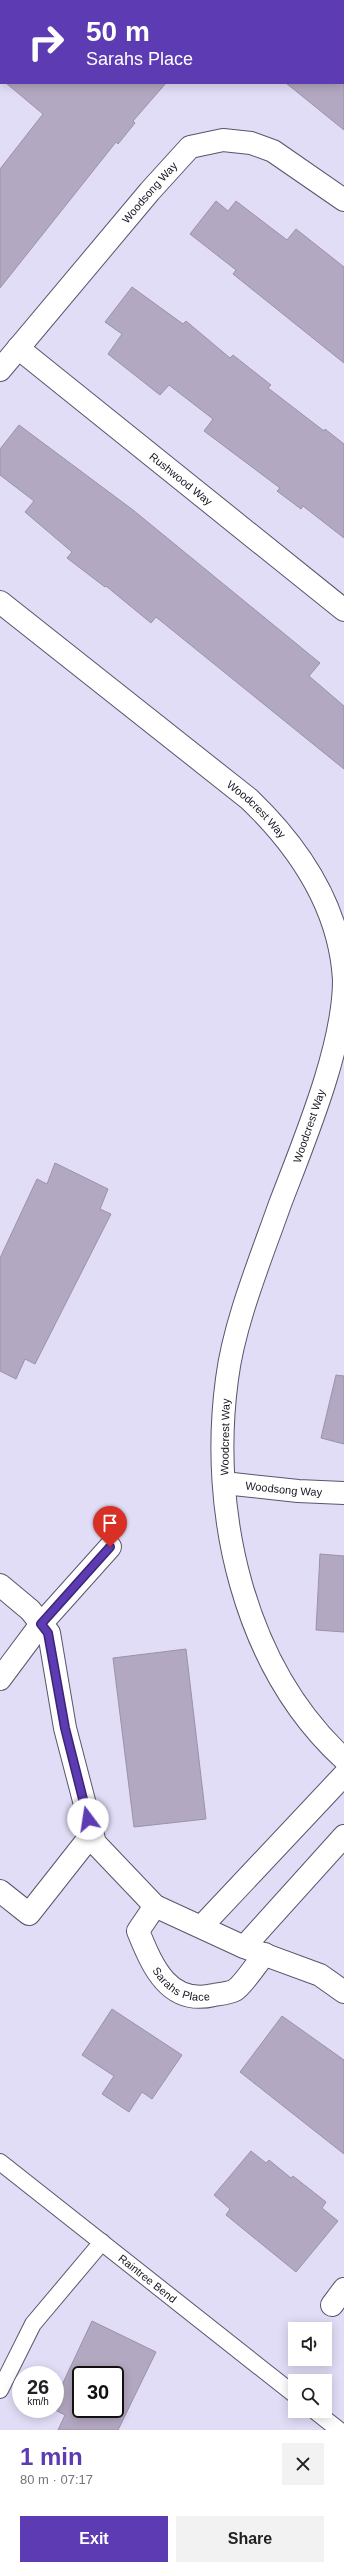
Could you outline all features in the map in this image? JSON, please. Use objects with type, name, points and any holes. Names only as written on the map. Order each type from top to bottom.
[{"type":"street","name":"Woodsong Way","points":[[0,370],[150,191],[190,147],[223,140],[258,146],[278,154],[344,200]]},
{"type":"street","name":"Rushwood Way","points":[[18,348],[344,610]]},
{"type":"street","name":"Woodcrest Way","points":[[0,602],[249,799],[275,824],[305,863],[324,899],[336,933],[344,978],[344,1004],[338,1038],[313,1120],[280,1206],[237,1330],[227,1377],[222,1429],[224,1483],[232,1547],[246,1601],[263,1644],[291,1694],[327,1743],[344,1759]]},
{"type":"street","name":"Woodsong Way","points":[[224,1483],[298,1491],[344,1493]]},
{"type":"street","points":[[0,1680],[41,1624],[110,1547]]},
{"type":"street","points":[[0,1585],[30,1610],[48,1633],[65,1728],[94,1843],[156,1906],[202,1926],[244,1947],[320,1975],[344,1992]]},
{"type":"street","points":[[202,1926],[344,1775]]},
{"type":"street","points":[[0,1891],[29,1914],[92,1834]]},
{"type":"street","points":[[244,1947],[344,1836]]},
{"type":"street","name":"Sarahs Place","points":[[156,1906],[138,1931],[149,1960],[163,1983],[188,1995],[207,1997],[235,1990],[265,1954]]},
{"type":"lane","name":"Raintree Bend","points":[[0,2162],[288,2389]]},
{"type":"lane","points":[[0,2390],[33,2324],[102,2242]]},
{"type":"lane","points":[[324,2418],[339,2430]]},
{"type":"building","points":[[7,84],[165,84],[133,121],[135,123],[118,144],[116,142],[0,288],[0,169],[43,114]]},
{"type":"building","points":[[287,84],[344,84],[344,130]]},
{"type":"building","points":[[216,201],[228,211],[236,201],[287,240],[296,229],[344,267],[344,363],[233,274],[236,270],[190,234]]},
{"type":"building","points":[[132,287],[183,324],[186,321],[230,358],[233,355],[271,385],[268,388],[324,431],[325,429],[344,444],[344,538],[303,506],[301,509],[277,491],[280,488],[204,431],[213,419],[169,385],[160,395],[108,354],[122,334],[105,322]]},
{"type":"building","points":[[19,425],[133,510],[320,663],[309,676],[344,706],[344,769],[156,617],[151,623],[106,586],[105,587],[67,558],[72,552],[25,512],[34,501],[0,475],[0,449]]},
{"type":"building","points":[[55,1163],[108,1189],[100,1209],[111,1214],[35,1364],[25,1359],[16,1379],[0,1371],[0,1258],[37,1179],[47,1184]]},
{"type":"building","points":[[336,1375],[344,1376],[344,1444],[321,1438]]},
{"type":"building","points":[[320,1554],[344,1556],[344,1632],[316,1630]]},
{"type":"building","points":[[186,1649],[206,1819],[134,1827],[113,1658]]},
{"type":"building","points":[[112,2009],[182,2055],[152,2099],[142,2092],[129,2112],[102,2094],[114,2076],[82,2055]]},
{"type":"building","points":[[282,2016],[344,2060],[344,2154],[240,2072]]},
{"type":"building","points":[[251,2151],[266,2163],[269,2160],[291,2178],[293,2176],[326,2202],[322,2208],[338,2221],[296,2272],[226,2215],[230,2209],[214,2195]]},
{"type":"building","points":[[92,2321],[156,2352],[124,2418],[124,2366],[72,2366],[72,2418],[124,2418],[118,2430],[58,2430],[65,2415],[64,2381]]},
{"type":"route","points":[[88,1819],[65,1728],[48,1633],[41,1624],[110,1547]]}]
